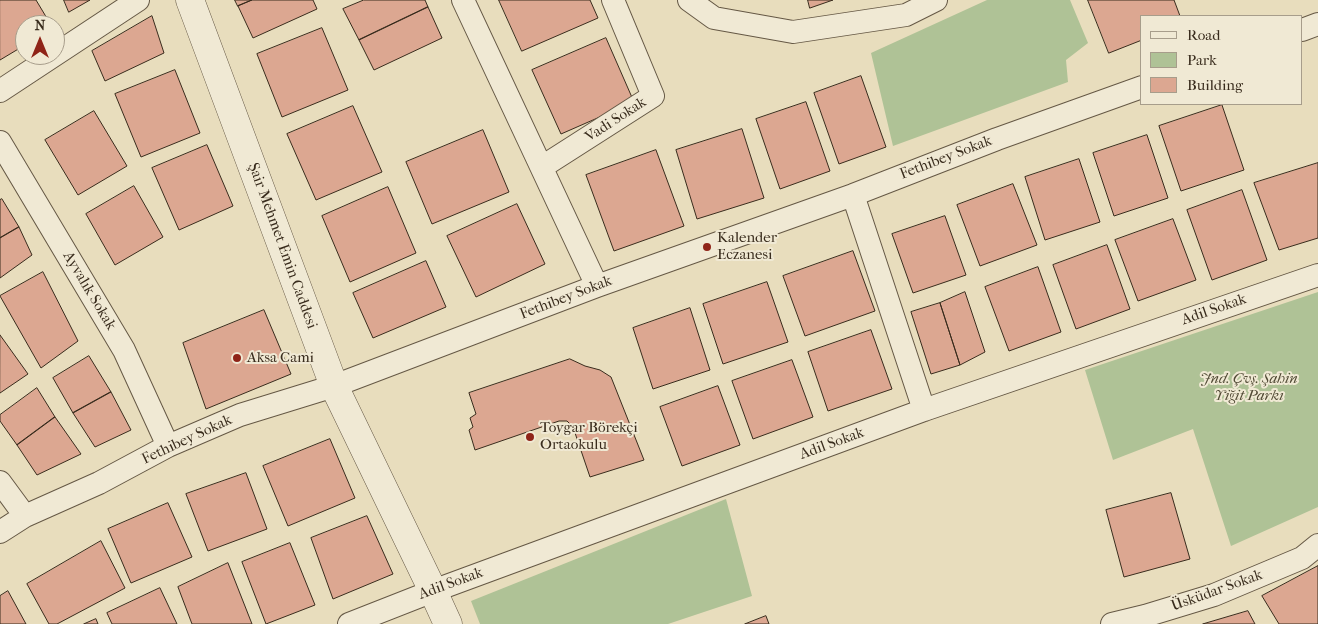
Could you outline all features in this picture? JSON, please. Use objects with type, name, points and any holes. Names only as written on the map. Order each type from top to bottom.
[{"type":"street","points":[[0,91],[138,0]]},
{"type":"street","name":"Şair Mehmet Emin Caddesi","points":[[190,0],[334,386],[448,624]]},
{"type":"street","points":[[463,0],[597,286]]},
{"type":"street","name":"Vadi Sokak","points":[[542,168],[653,96],[613,0]]},
{"type":"street","points":[[690,0],[714,18],[793,32],[906,15],[936,0]]},
{"type":"street","points":[[1303,30],[1318,24]]},
{"type":"street","name":"Fethibey Sokak","points":[[0,532],[25,516],[99,483],[168,446],[240,416],[334,386],[597,286],[853,195],[997,139],[1140,88]]},
{"type":"street","name":"Ayvalık Sokak","points":[[0,142],[124,350],[168,446]]},
{"type":"street","points":[[853,195],[924,410]]},
{"type":"street","name":"Adil Sokak","points":[[349,624],[433,591],[924,410],[1318,275]]},
{"type":"street","points":[[0,482],[25,516]]},
{"type":"street","name":"Üsküdar Sokak","points":[[1112,624],[1147,620],[1214,596],[1302,558],[1318,545]]},
{"type":"green space","points":[[987,0],[1070,0],[1088,43],[1066,60],[1068,82],[893,146],[871,53]]},
{"type":"green space","name":"Jnd. Çvş. Şahin Yiğit Parkı","points":[[1318,292],[1318,507],[1231,546],[1193,429],[1113,460],[1085,370]]},
{"type":"green space","points":[[726,499],[752,596],[668,624],[480,624],[471,601]]},
{"type":"building","points":[[0,0],[36,0],[45,15],[15,15],[15,51],[0,60]]},
{"type":"building","points":[[64,0],[90,0],[69,12]]},
{"type":"building","points":[[235,0],[252,0],[238,6]]},
{"type":"building","points":[[252,0],[313,0],[317,9],[253,38],[238,6]]},
{"type":"building","points":[[364,0],[425,0],[428,7],[359,40],[343,9]]},
{"type":"building","points":[[499,0],[590,0],[598,18],[522,51]]},
{"type":"building","points":[[808,0],[833,0],[810,8]]},
{"type":"building","points":[[1088,0],[1174,0],[1180,15],[1140,15],[1140,41],[1109,53]]},
{"type":"building","points":[[428,7],[442,38],[374,70],[359,40]]},
{"type":"building","points":[[152,16],[164,53],[105,81],[92,51]]},
{"type":"building","points":[[322,28],[348,90],[282,117],[257,54]]},
{"type":"building","points":[[606,38],[634,102],[561,134],[532,70]]},
{"type":"building","points":[[175,70],[200,133],[141,157],[115,94]]},
{"type":"building","points":[[861,76],[886,147],[839,164],[814,93]]},
{"type":"building","points":[[806,102],[830,171],[780,189],[756,119]]},
{"type":"building","points":[[1222,105],[1244,170],[1181,191],[1159,126]]},
{"type":"building","points":[[353,106],[382,172],[316,200],[287,134]]},
{"type":"building","points":[[94,111],[127,166],[78,195],[45,140]]},
{"type":"building","points":[[742,129],[764,198],[697,219],[676,150]]},
{"type":"building","points":[[483,130],[509,192],[432,224],[406,162]]},
{"type":"building","points":[[1147,135],[1168,198],[1114,216],[1093,153]]},
{"type":"building","points":[[207,145],[233,206],[179,230],[152,168]]},
{"type":"building","points":[[656,150],[684,226],[614,251],[586,175]]},
{"type":"building","points":[[1079,159],[1100,222],[1045,240],[1025,177]]},
{"type":"building","points":[[1318,163],[1318,238],[1279,250],[1254,183]]},
{"type":"building","points":[[1013,184],[1037,245],[980,266],[957,205]]},
{"type":"building","points":[[134,186],[163,237],[115,265],[86,214]]},
{"type":"building","points":[[388,187],[416,253],[350,282],[322,216]]},
{"type":"building","points":[[1242,190],[1267,260],[1212,280],[1187,210]]},
{"type":"building","points":[[2,199],[19,227],[0,238],[0,200]]},
{"type":"building","points":[[517,204],[545,264],[476,297],[447,236]]},
{"type":"building","points":[[945,216],[966,275],[913,293],[892,234]]},
{"type":"building","points":[[1173,219],[1196,280],[1138,301],[1115,240]]},
{"type":"building","points":[[19,227],[32,255],[0,278],[0,238]]},
{"type":"building","points":[[1107,245],[1130,309],[1076,329],[1053,265]]},
{"type":"building","points":[[853,251],[875,311],[805,336],[783,276]]},
{"type":"building","points":[[426,261],[446,307],[373,338],[353,293]]},
{"type":"building","points":[[1038,267],[1061,332],[1009,351],[985,287]]},
{"type":"building","points":[[43,272],[78,341],[41,368],[0,296]]},
{"type":"building","points":[[767,282],[788,342],[723,364],[703,304]]},
{"type":"building","points":[[965,292],[985,352],[960,365],[940,303]]},
{"type":"building","points":[[940,303],[960,365],[931,374],[911,312]]},
{"type":"building","points":[[690,308],[710,370],[653,389],[633,328]]},
{"type":"building","name":"Aksa Cami","points":[[264,310],[291,374],[206,409],[183,343]]},
{"type":"building","points":[[871,330],[892,389],[828,411],[808,352]]},
{"type":"building","points":[[0,335],[28,374],[0,393]]},
{"type":"building","points":[[89,356],[111,392],[73,413],[53,378]]},
{"type":"building","points":[[570,359],[600,370],[611,377],[644,460],[590,477],[573,427],[567,421],[559,421],[475,450],[469,430],[473,427],[470,418],[476,414],[469,393]]},
{"type":"building","points":[[792,360],[813,417],[753,439],[732,381]]},
{"type":"building","points":[[718,386],[740,445],[682,466],[660,407]]},
{"type":"building","points":[[37,388],[55,417],[17,445],[0,421],[0,415]]},
{"type":"building","points":[[111,392],[131,430],[95,447],[73,413]]},
{"type":"building","points":[[55,417],[81,454],[37,475],[17,445]]},
{"type":"building","points":[[330,439],[355,498],[288,526],[263,466]]},
{"type":"building","points":[[246,473],[267,529],[208,551],[186,494]]},
{"type":"building","points":[[1171,493],[1190,559],[1124,577],[1106,510]]},
{"type":"building","points":[[168,503],[192,557],[131,583],[108,529]]},
{"type":"building","points":[[367,516],[393,574],[333,599],[311,538]]},
{"type":"building","points":[[101,541],[125,588],[57,624],[49,624],[27,584]]},
{"type":"building","points":[[290,543],[315,605],[266,624],[242,562]]},
{"type":"building","points":[[228,563],[252,624],[192,624],[178,587]]},
{"type":"building","points":[[1318,566],[1318,624],[1279,624],[1262,596]]},
{"type":"building","points":[[160,588],[177,624],[112,624],[107,613]]},
{"type":"building","points":[[8,591],[26,624],[0,624],[0,596]]},
{"type":"building","points":[[1248,611],[1255,624],[1203,624]]},
{"type":"building","points":[[766,616],[769,624],[745,624]]},
{"type":"building","points":[[96,619],[98,624],[84,624]]},
{"type":"place","name":"Kalender Eczanesi","points":[[707,247]]},
{"type":"place","name":"Aksa Cami","points":[[237,358]]},
{"type":"place","name":"Toygar Börekçi Ortaokulu","points":[[530,437]]}]
